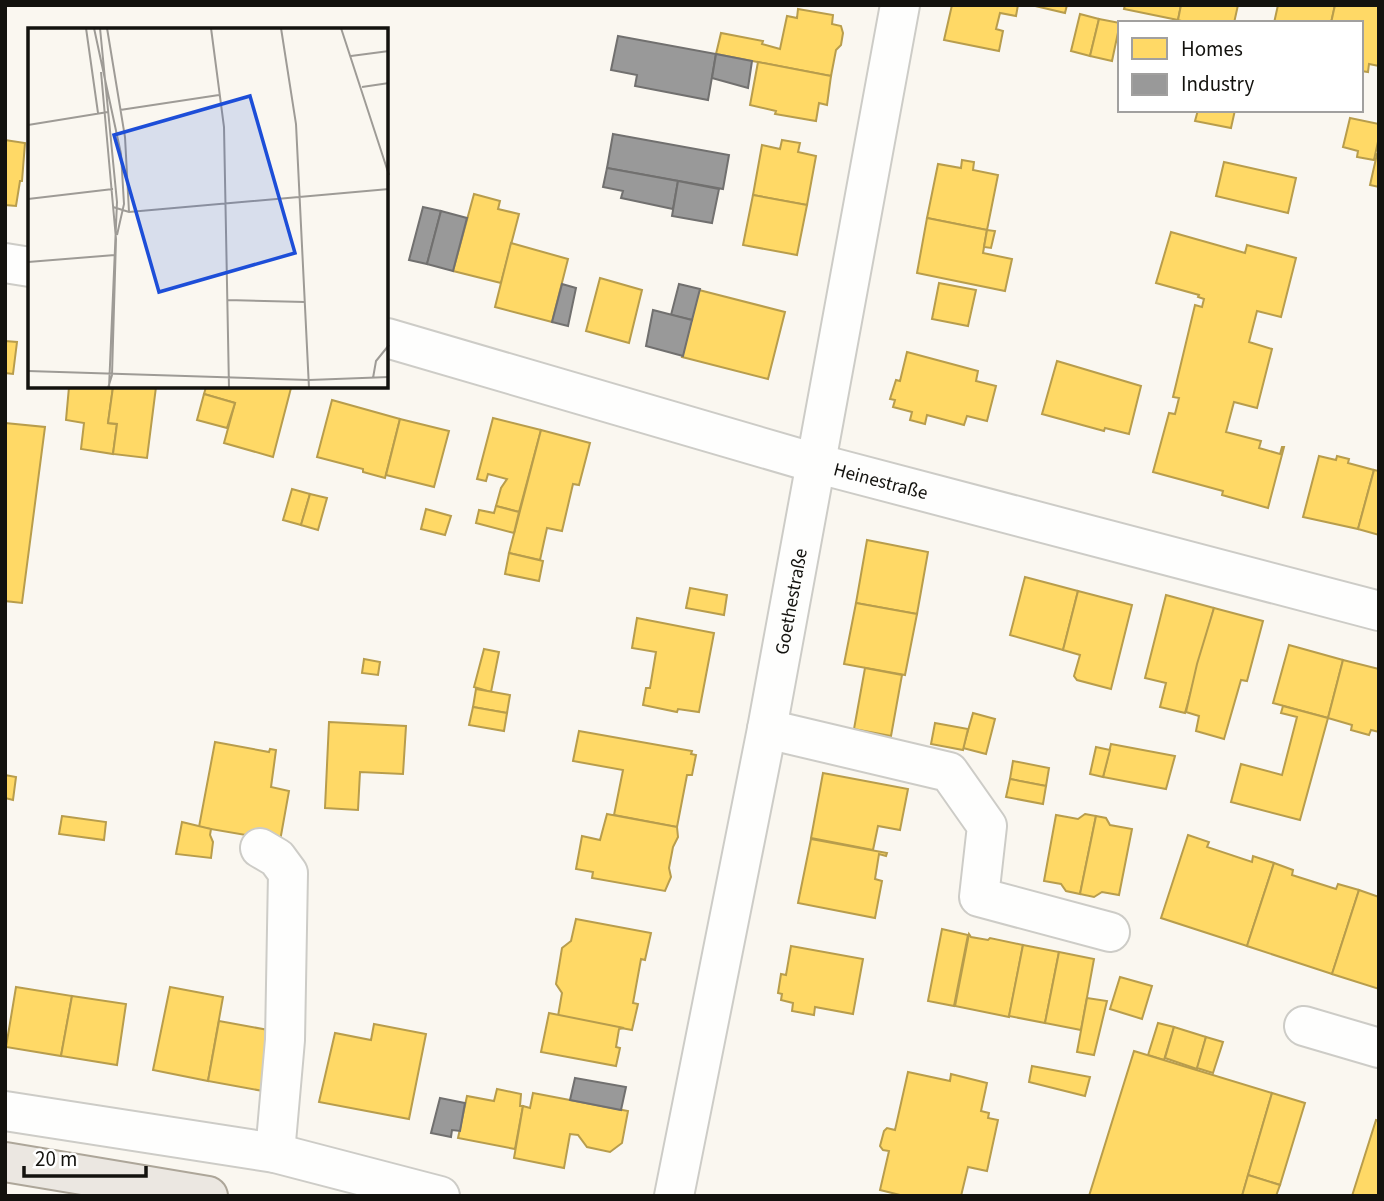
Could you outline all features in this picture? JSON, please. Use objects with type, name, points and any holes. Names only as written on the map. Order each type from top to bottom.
[{"type":"main road","points":[[5,1162],[208,1196]]},
{"type":"street","name":"Goethestraße","points":[[674,1196],[767,729],[900,5]]},
{"type":"street","points":[[5,263],[28,267]]},
{"type":"street","name":"Heinestraße","points":[[388,338],[815,463],[1379,611]]},
{"type":"street","points":[[767,729],[949,772],[988,826],[979,897],[1110,932]]},
{"type":"street","points":[[260,848],[277,858],[288,873],[285,1040],[275,1153]]},
{"type":"street","points":[[1304,1026],[1379,1048]]},
{"type":"street","points":[[5,1111],[275,1153],[440,1196]]},
{"type":"building: Homes","points":[[952,5],[1018,5],[1016,16],[1000,13],[996,29],[1003,31],[999,51],[944,40]]},
{"type":"building: Homes","points":[[1031,5],[1067,5],[1065,13]]},
{"type":"building: Homes","points":[[1125,5],[1181,5],[1178,20],[1124,9]]},
{"type":"building: Homes","points":[[1181,5],[1238,5],[1234,21],[1178,20]]},
{"type":"building: Homes","points":[[1278,5],[1335,5],[1331,21],[1274,21]]},
{"type":"building: Homes","points":[[1335,5],[1379,5],[1379,66],[1369,64],[1368,72],[1363,71],[1363,21],[1331,21]]},
{"type":"building: Homes","points":[[798,9],[833,15],[832,24],[841,26],[841,45],[836,50],[831,76],[716,54],[721,33],[763,41],[762,44],[780,49],[787,16],[797,18]]},
{"type":"building: Homes","points":[[1080,14],[1099,19],[1090,56],[1071,51]]},
{"type":"building: Homes","points":[[1099,19],[1118,23],[1112,61],[1090,56]]},
{"type":"building: Homes","points":[[758,62],[831,76],[827,105],[819,103],[816,121],[775,114],[776,111],[750,105]]},
{"type":"building: Homes","points":[[1197,112],[1235,112],[1231,128],[1195,121]]},
{"type":"building: Homes","points":[[1350,118],[1379,124],[1374,160],[1357,157],[1358,151],[1343,147]]},
{"type":"building: Homes","points":[[5,140],[25,143],[22,181],[16,206],[5,205]]},
{"type":"building: Homes","points":[[782,140],[800,143],[798,152],[816,156],[807,205],[753,195],[762,145],[780,149]]},
{"type":"building: Homes","points":[[1379,154],[1379,187],[1370,185]]},
{"type":"building: Homes","points":[[962,160],[974,162],[973,170],[998,175],[987,230],[927,218],[938,164],[961,168]]},
{"type":"building: Homes","points":[[1224,162],[1296,178],[1288,213],[1216,196]]},
{"type":"building: Homes","points":[[474,194],[500,201],[498,209],[519,214],[501,283],[453,271]]},
{"type":"building: Homes","points":[[753,195],[807,205],[797,255],[743,245]]},
{"type":"building: Homes","points":[[927,218],[987,230],[983,253],[1012,259],[1005,291],[917,273]]},
{"type":"building: Homes","points":[[987,230],[995,231],[991,248],[984,247]]},
{"type":"building: Homes","points":[[1171,232],[1245,253],[1247,245],[1296,258],[1281,317],[1257,311],[1249,342],[1272,349],[1257,408],[1234,402],[1226,432],[1261,441],[1259,448],[1280,454],[1284,447],[1268,508],[1222,495],[1223,491],[1153,472],[1169,413],[1175,414],[1179,398],[1173,397],[1195,305],[1202,307],[1204,299],[1198,297],[1199,295],[1156,283]]},
{"type":"building: Homes","points":[[511,243],[568,259],[552,322],[495,307]]},
{"type":"building: Homes","points":[[600,278],[642,290],[629,343],[586,331]]},
{"type":"building: Homes","points":[[939,283],[976,290],[968,326],[932,319]]},
{"type":"building: Homes","points":[[699,290],[785,312],[768,379],[682,357]]},
{"type":"building: Homes","points":[[5,341],[17,342],[13,374],[5,373]]},
{"type":"building: Homes","points":[[907,352],[978,371],[976,381],[996,386],[987,421],[967,416],[964,425],[927,415],[925,424],[910,420],[912,412],[893,407],[895,400],[890,399],[896,380],[900,381]]},
{"type":"building: Homes","points":[[1057,361],[1141,386],[1129,434],[1105,428],[1104,431],[1042,414]]},
{"type":"building: Homes","points":[[69,388],[113,388],[108,423],[117,424],[113,454],[81,449],[84,423],[66,420]]},
{"type":"building: Homes","points":[[113,388],[156,388],[147,458],[113,454],[117,424],[108,423]]},
{"type":"building: Homes","points":[[206,388],[291,388],[273,457],[224,443],[235,403],[204,394]]},
{"type":"building: Homes","points":[[204,394],[235,403],[227,428],[197,420]]},
{"type":"building: Homes","points":[[332,400],[400,419],[385,478],[363,472],[363,469],[317,457]]},
{"type":"building: Homes","points":[[493,418],[541,430],[519,512],[496,506],[501,488],[507,479],[488,474],[486,481],[477,479]]},
{"type":"building: Homes","points":[[400,419],[449,431],[434,487],[386,475]]},
{"type":"building: Homes","points":[[5,423],[45,427],[22,603],[5,601]]},
{"type":"building: Homes","points":[[541,430],[590,443],[579,485],[573,484],[562,531],[547,528],[540,560],[509,553]]},
{"type":"building: Homes","points":[[1319,456],[1336,460],[1337,456],[1349,459],[1348,463],[1374,470],[1358,529],[1303,517]]},
{"type":"building: Homes","points":[[1374,470],[1379,471],[1379,535],[1358,529]]},
{"type":"building: Homes","points":[[292,489],[310,494],[301,525],[283,520]]},
{"type":"building: Homes","points":[[310,494],[327,498],[318,530],[301,525]]},
{"type":"building: Homes","points":[[496,506],[519,512],[514,533],[476,523],[479,510],[494,513]]},
{"type":"building: Homes","points":[[426,509],[451,516],[445,535],[421,529]]},
{"type":"building: Homes","points":[[867,540],[928,552],[917,614],[856,603]]},
{"type":"building: Homes","points":[[509,553],[543,561],[539,581],[505,574]]},
{"type":"building: Homes","points":[[1025,577],[1078,591],[1063,650],[1010,635]]},
{"type":"building: Homes","points":[[690,588],[727,595],[724,615],[686,608]]},
{"type":"building: Homes","points":[[1078,591],[1132,605],[1111,689],[1077,680],[1074,676],[1080,655],[1063,650]]},
{"type":"building: Homes","points":[[1166,595],[1214,608],[1185,713],[1160,707],[1166,683],[1145,678]]},
{"type":"building: Homes","points":[[856,603],[917,614],[905,675],[844,664]]},
{"type":"building: Homes","points":[[1214,608],[1263,621],[1247,681],[1241,680],[1224,739],[1196,731],[1199,716],[1186,712]]},
{"type":"building: Homes","points":[[637,618],[714,633],[699,712],[678,709],[677,712],[643,705],[646,688],[650,688],[656,652],[632,648]]},
{"type":"building: Homes","points":[[1289,645],[1343,660],[1328,718],[1273,703]]},
{"type":"building: Homes","points":[[484,649],[499,652],[491,692],[474,687]]},
{"type":"building: Homes","points":[[364,659],[380,662],[378,675],[362,673]]},
{"type":"building: Homes","points":[[1343,660],[1379,669],[1379,732],[1371,730],[1369,735],[1351,730],[1352,725],[1328,718]]},
{"type":"building: Homes","points":[[865,668],[902,675],[891,736],[854,729]]},
{"type":"building: Homes","points":[[476,689],[510,695],[507,713],[473,707]]},
{"type":"building: Homes","points":[[1283,706],[1328,718],[1300,820],[1231,802],[1241,764],[1282,775],[1297,717],[1281,713]]},
{"type":"building: Homes","points":[[473,707],[507,713],[504,731],[469,725]]},
{"type":"building: Homes","points":[[973,713],[995,719],[986,754],[963,748]]},
{"type":"building: Homes","points":[[329,722],[406,726],[403,774],[360,772],[358,810],[325,808]]},
{"type":"building: Homes","points":[[935,723],[968,729],[963,750],[931,744]]},
{"type":"building: Homes","points":[[579,731],[692,751],[691,754],[696,755],[692,775],[687,775],[677,827],[614,815],[623,770],[573,761]]},
{"type":"building: Homes","points":[[215,742],[269,752],[270,749],[276,750],[271,787],[289,791],[280,841],[199,827]]},
{"type":"building: Homes","points":[[1111,744],[1175,756],[1166,789],[1103,777]]},
{"type":"building: Homes","points":[[1096,747],[1110,750],[1103,777],[1090,774]]},
{"type":"building: Homes","points":[[1013,761],[1049,768],[1046,786],[1010,779]]},
{"type":"building: Homes","points":[[823,773],[908,789],[900,830],[878,826],[873,850],[811,838]]},
{"type":"building: Homes","points":[[5,775],[16,777],[13,800],[5,798]]},
{"type":"building: Homes","points":[[1010,779],[1046,786],[1043,804],[1006,797]]},
{"type":"building: Homes","points":[[607,814],[677,827],[678,837],[669,868],[671,877],[665,891],[592,878],[593,872],[576,869],[582,836],[600,840]]},
{"type":"building: Homes","points":[[1085,814],[1096,816],[1080,894],[1066,891],[1061,884],[1044,881],[1056,815],[1078,819]]},
{"type":"building: Homes","points":[[62,816],[106,822],[104,840],[59,834]]},
{"type":"building: Homes","points":[[1096,816],[1106,818],[1110,825],[1132,829],[1119,895],[1102,892],[1094,897],[1080,894]]},
{"type":"building: Homes","points":[[182,822],[211,829],[211,858],[176,854]]},
{"type":"building: Homes","points":[[1188,835],[1209,842],[1207,847],[1252,862],[1253,856],[1274,863],[1247,946],[1161,918]]},
{"type":"building: Homes","points":[[811,839],[887,853],[886,856],[879,854],[875,879],[882,881],[875,918],[798,903]]},
{"type":"building: Homes","points":[[1274,863],[1293,870],[1292,875],[1336,889],[1338,884],[1359,890],[1332,974],[1247,946]]},
{"type":"building: Homes","points":[[1359,890],[1379,897],[1379,989],[1332,974]]},
{"type":"building: Homes","points":[[576,919],[651,933],[645,960],[641,959],[633,1003],[638,1004],[632,1030],[558,1016],[562,993],[556,984],[562,948],[571,941]]},
{"type":"building: Homes","points":[[942,929],[968,935],[954,1006],[928,1001]]},
{"type":"building: Homes","points":[[969,934],[971,937],[1023,945],[1009,1017],[955,1006]]},
{"type":"building: Homes","points":[[1023,945],[1059,952],[1045,1023],[1009,1016]]},
{"type":"building: Homes","points":[[791,946],[863,959],[853,1014],[815,1007],[814,1015],[792,1011],[793,1003],[781,1000],[782,994],[778,993],[781,974],[786,975]]},
{"type":"building: Homes","points":[[1059,952],[1094,959],[1081,1030],[1045,1023]]},
{"type":"building: Homes","points":[[1120,977],[1152,986],[1142,1019],[1110,1009]]},
{"type":"building: Homes","points":[[16,987],[72,996],[61,1056],[6,1047]]},
{"type":"building: Homes","points":[[170,987],[223,997],[208,1081],[153,1070]]},
{"type":"building: Homes","points":[[72,996],[126,1004],[117,1065],[61,1056]]},
{"type":"building: Homes","points":[[1087,998],[1107,1001],[1094,1055],[1077,1052]]},
{"type":"building: Homes","points":[[549,1013],[624,1028],[619,1029],[616,1047],[620,1048],[616,1066],[541,1052]]},
{"type":"building: Homes","points":[[219,1021],[274,1031],[263,1091],[208,1081]]},
{"type":"building: Homes","points":[[1158,1023],[1174,1027],[1164,1060],[1148,1055]]},
{"type":"building: Homes","points":[[374,1024],[426,1034],[409,1119],[319,1102],[335,1033],[371,1040]]},
{"type":"building: Homes","points":[[1174,1027],[1206,1037],[1197,1069],[1165,1058]]},
{"type":"building: Homes","points":[[1206,1037],[1223,1042],[1213,1073],[1197,1068]]},
{"type":"building: Homes","points":[[1134,1051],[1272,1093],[1242,1196],[1089,1196]]},
{"type":"building: Homes","points":[[1032,1066],[1090,1077],[1085,1096],[1029,1082]]},
{"type":"building: Homes","points":[[908,1072],[950,1081],[951,1074],[987,1083],[981,1111],[989,1113],[988,1118],[998,1120],[987,1171],[968,1167],[961,1196],[904,1196],[880,1190],[889,1151],[880,1146],[884,1131],[887,1128],[895,1130]]},
{"type":"building: Homes","points":[[497,1089],[521,1094],[520,1106],[523,1106],[515,1149],[458,1138],[467,1096],[494,1101]]},
{"type":"building: Homes","points":[[533,1093],[628,1111],[622,1143],[610,1152],[587,1147],[578,1135],[570,1134],[564,1168],[514,1158],[523,1106],[530,1108]]},
{"type":"building: Homes","points":[[1272,1093],[1305,1103],[1280,1185],[1248,1175]]},
{"type":"building: Homes","points":[[1376,1120],[1379,1121],[1379,1196],[1352,1196]]},
{"type":"building: Homes","points":[[1248,1175],[1280,1185],[1276,1196],[1242,1196]]},
{"type":"building: Industry","points":[[618,36],[716,54],[708,100],[635,86],[637,75],[611,70]]},
{"type":"building: Industry","points":[[716,54],[752,61],[748,88],[712,78]]},
{"type":"building: Industry","points":[[613,134],[729,155],[723,189],[607,168]]},
{"type":"building: Industry","points":[[607,168],[678,181],[673,209],[621,198],[623,191],[603,187]]},
{"type":"building: Industry","points":[[678,181],[719,189],[712,223],[672,216]]},
{"type":"building: Industry","points":[[423,207],[441,211],[427,264],[409,260]]},
{"type":"building: Industry","points":[[441,211],[467,218],[453,271],[427,264]]},
{"type":"building: Industry","points":[[562,284],[576,288],[568,326],[552,322]]},
{"type":"building: Industry","points":[[679,284],[700,289],[692,320],[671,315]]},
{"type":"building: Industry","points":[[653,310],[692,320],[683,356],[646,346]]},
{"type":"building: Industry","points":[[575,1078],[626,1087],[621,1110],[570,1100]]},
{"type":"building: Industry","points":[[440,1098],[465,1103],[460,1131],[452,1130],[451,1137],[431,1133]]}]
